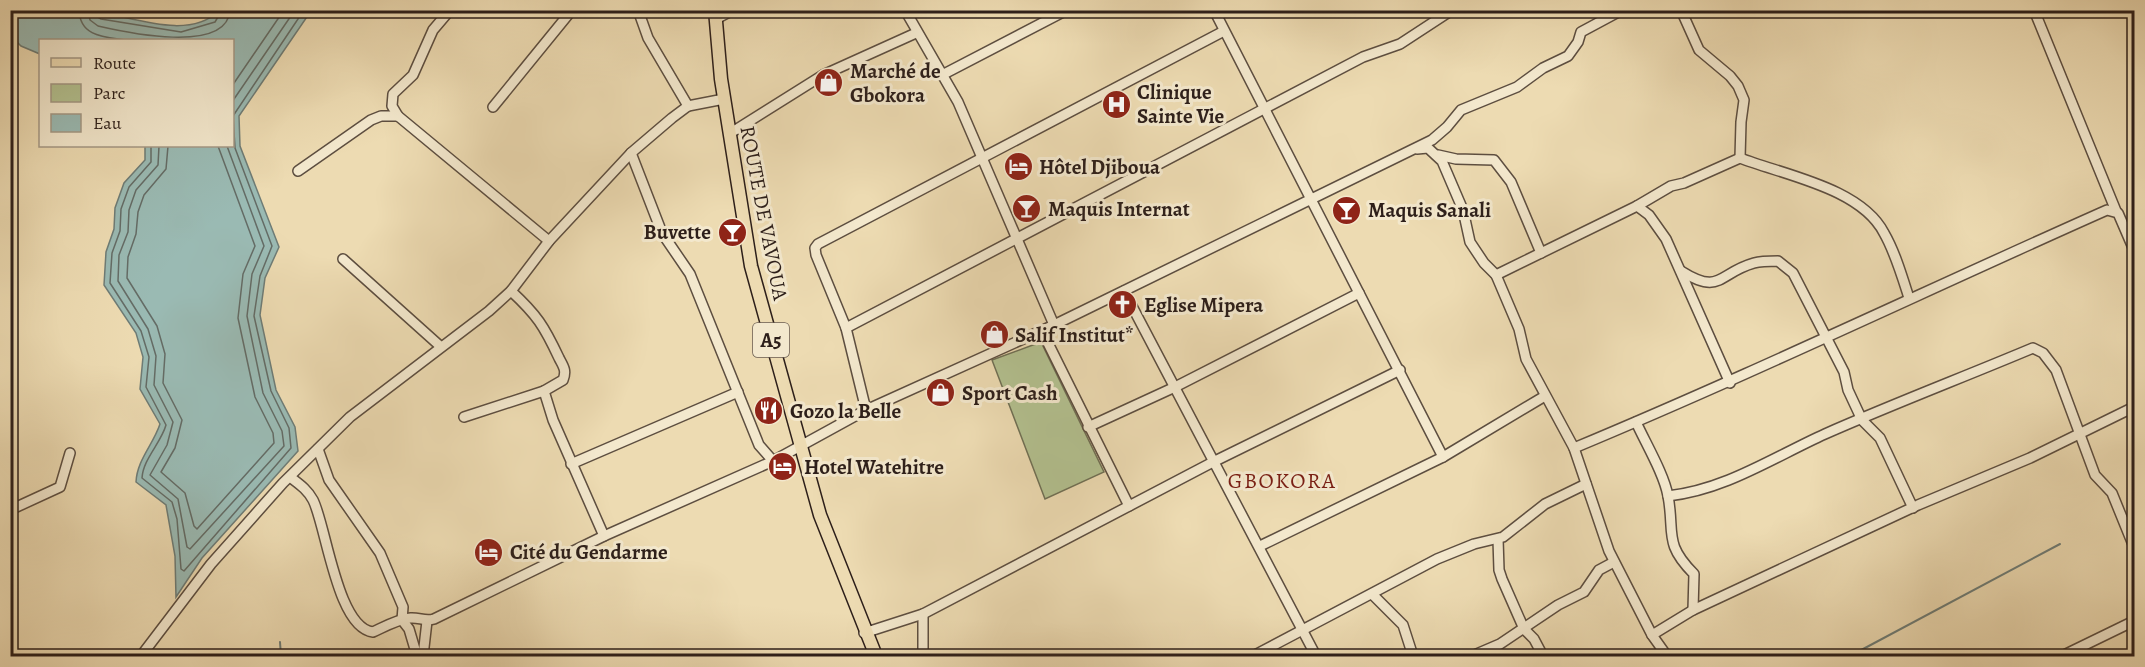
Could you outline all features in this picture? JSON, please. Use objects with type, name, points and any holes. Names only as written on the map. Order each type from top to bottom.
[{"type":"main road","name":"ROUTE DE VAVOUA","points":[[715,14],[724,99],[751,266],[820,515],[864,633],[876,657]]},
{"type":"street","points":[[450,10],[433,30],[413,75],[393,94],[392,106],[398,116],[549,241]]},
{"type":"street","points":[[493,107],[572,10]]},
{"type":"street","points":[[638,10],[648,38],[688,106]]},
{"type":"street","points":[[715,14],[733,10]]},
{"type":"street","points":[[904,10],[942,75],[984,159],[1054,325]]},
{"type":"street","points":[[942,75],[1067,10]]},
{"type":"street","points":[[1214,10],[1443,457]]},
{"type":"street","points":[[846,328],[1266,110],[1363,57],[1400,44],[1452,10]]},
{"type":"street","points":[[290,477],[305,488],[313,500],[320,516],[331,568],[347,605],[363,627],[373,632],[402,620],[418,617],[427,621],[604,536],[773,461],[866,410],[1042,331],[1411,150],[1440,134],[1461,110],[1517,87],[1543,68],[1568,56],[1578,42],[1581,32],[1622,10]]},
{"type":"street","points":[[1681,10],[1699,50],[1730,76],[1738,86],[1744,100],[1740,122],[1740,158]]},
{"type":"street","points":[[2034,10],[2116,212],[2134,250]]},
{"type":"street","points":[[866,410],[846,328],[816,255],[818,244],[930,183],[984,159],[1224,31]]},
{"type":"street","points":[[729,134],[827,73],[916,33]]},
{"type":"street","points":[[141,657],[212,564],[290,477],[350,417],[440,346],[489,311],[511,291],[549,241],[631,153],[688,106],[724,99]]},
{"type":"street","points":[[298,171],[371,120],[381,116],[398,116]]},
{"type":"street","points":[[1411,150],[1428,148],[1438,155],[1456,159],[1494,160],[1511,182],[1541,253]]},
{"type":"street","points":[[631,153],[662,233],[690,274],[759,445],[773,461]]},
{"type":"street","points":[[1438,155],[1460,202],[1470,242],[1484,263],[1496,275],[1519,329],[1526,359],[1574,448],[1614,562],[1652,635],[1667,657]]},
{"type":"street","points":[[1496,275],[1637,206],[1671,186],[1684,183],[1740,158],[1833,190],[1861,205],[1885,233],[1909,298]]},
{"type":"street","points":[[1637,206],[1649,214],[1666,239],[1730,382]]},
{"type":"street","points":[[1574,448],[1730,382],[1826,335],[2107,210],[2116,212]]},
{"type":"street","points":[[343,259],[440,346]]},
{"type":"street","points":[[1681,271],[1700,282],[1712,284],[1755,262],[1778,261],[1793,273],[1844,372],[1848,390],[1862,420],[1880,438],[1913,508]]},
{"type":"street","points":[[464,417],[544,391],[563,380],[565,369],[548,332],[532,311],[511,291]]},
{"type":"street","points":[[1124,291],[1213,462],[1260,546],[1316,657]]},
{"type":"street","points":[[1088,427],[1175,387],[1359,293]]},
{"type":"street","points":[[1042,331],[1129,506]]},
{"type":"street","points":[[1668,496],[1693,493],[1718,485],[1862,420],[2033,348],[2043,353],[2056,370],[2096,476],[2112,493],[2134,547]]},
{"type":"street","points":[[864,633],[923,614],[1213,462],[1400,370]]},
{"type":"street","points":[[544,391],[572,464],[604,536]]},
{"type":"street","points":[[572,464],[738,393]]},
{"type":"street","points":[[1260,546],[1443,457],[1545,396]]},
{"type":"street","points":[[1652,635],[1692,610],[1913,508],[2030,458],[2134,407]]},
{"type":"street","points":[[1636,422],[1668,496],[1669,528],[1676,553],[1694,574],[1692,610]]},
{"type":"street","points":[[318,449],[329,480],[380,553],[403,607],[402,620],[409,629],[417,657]]},
{"type":"street","points":[[10,510],[60,487],[70,453]]},
{"type":"street","points":[[1253,657],[1437,559],[1474,544],[1498,539],[1520,526],[1545,504],[1586,484]]},
{"type":"street","points":[[1498,539],[1499,570],[1524,629],[1534,639],[1543,657]]},
{"type":"street","points":[[1472,657],[1524,629],[1558,604],[1584,592],[1599,570],[1614,562]]},
{"type":"street","points":[[1372,594],[1403,625],[1413,657]]},
{"type":"street","points":[[923,614],[923,657]]},
{"type":"street","points":[[423,657],[427,621]]},
{"type":"street","points":[[2062,657],[2134,621]]},
{"type":"green space","points":[[1041,342],[1104,472],[1045,499],[992,360]]},
{"type":"water","points":[[85,10],[172,26],[189,25],[205,20],[219,11],[311,11],[239,116],[240,146],[279,247],[265,278],[260,315],[276,390],[295,427],[298,451],[202,558],[176,597],[175,556],[166,505],[136,482],[139,467],[160,424],[140,389],[143,357],[136,333],[104,285],[106,252],[114,229],[115,208],[124,183],[145,160],[145,147],[234,147],[234,39],[39,39],[39,54],[21,46],[11,36],[10,11]]},
{"type":"waterway","points":[[1850,656],[2060,544]]},
{"type":"waterway","points":[[280,642],[281,656]]},
{"type":"place","name":"Marché de Gbokora","points":[[829,83]]},
{"type":"place","name":"Clinique Sainte Vie","points":[[1116,104]]},
{"type":"place","name":"Hôtel Djiboua","points":[[1018,167]]},
{"type":"place","name":"Maquis Internat","points":[[1027,209]]},
{"type":"place","name":"Maquis Sanali","points":[[1347,210]]},
{"type":"place","name":"Buvette","points":[[732,232]]},
{"type":"place","name":"Eglise Mipera","points":[[1123,305]]},
{"type":"place","name":"Salif Institut*","points":[[994,335]]},
{"type":"place","name":"Sport Cash","points":[[941,393]]},
{"type":"place","name":"Gozo la Belle","points":[[769,411]]},
{"type":"place","name":"Hotel Watehitre","points":[[783,467]]},
{"type":"place","name":"Cité du Gendarme","points":[[489,552]]},
{"type":"district","name":"GBOKORA","points":[[1282,481]]}]
